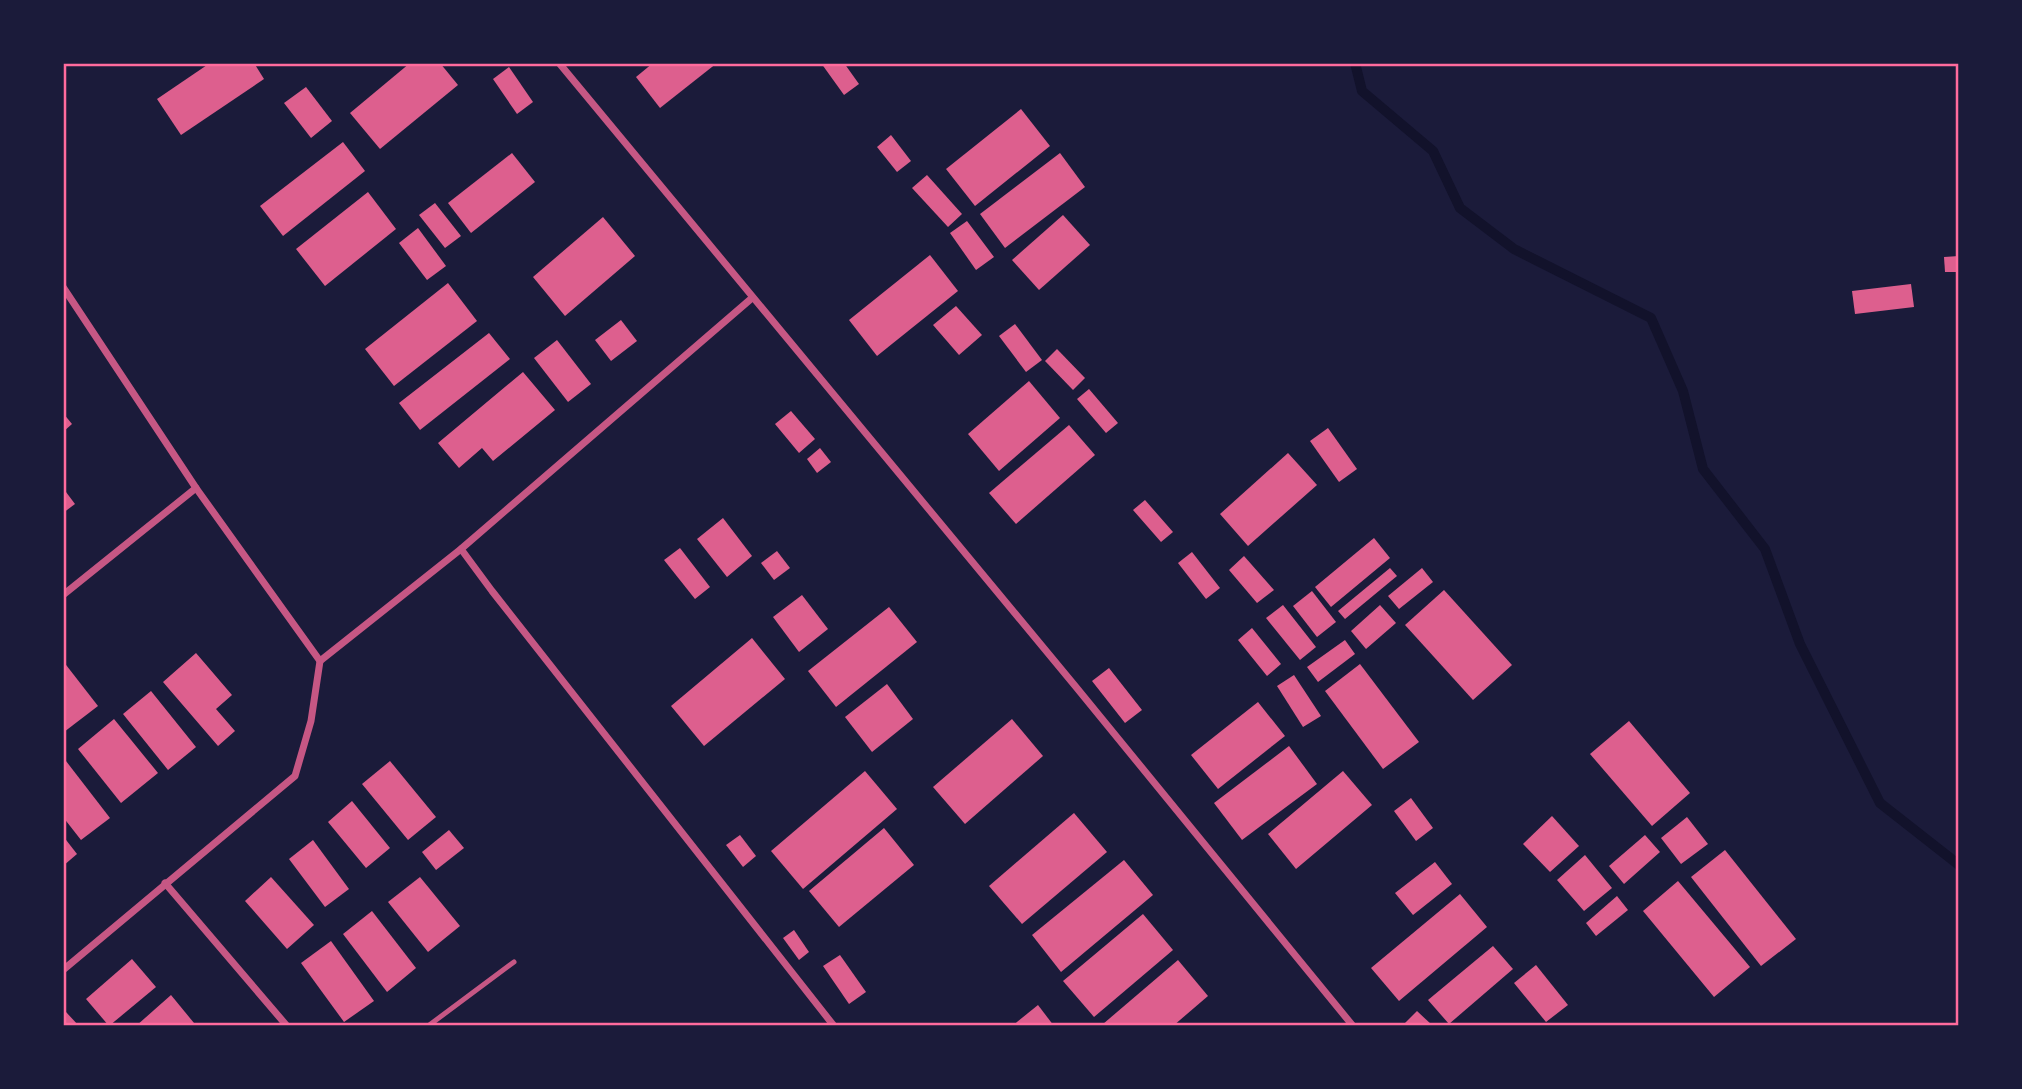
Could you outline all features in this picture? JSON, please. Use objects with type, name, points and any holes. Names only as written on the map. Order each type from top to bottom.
[{"type":"street","points":[[559,63],[1353,1026]]},
{"type":"street","points":[[63,287],[196,488],[320,661]]},
{"type":"street","points":[[63,970],[295,776],[311,721],[320,661],[461,549],[752,298]]},
{"type":"street","points":[[63,595],[196,488]]},
{"type":"street","points":[[461,549],[834,1026]]},
{"type":"street","points":[[165,883],[287,1026]]},
{"type":"lane","points":[[428,1026],[514,962]]},
{"type":"building","points":[[210,63],[254,63],[264,79],[181,135],[157,99]]},
{"type":"building","points":[[410,63],[440,63],[458,85],[380,149],[350,113]]},
{"type":"building","points":[[653,63],[717,63],[660,108],[636,77]]},
{"type":"building","points":[[821,63],[844,63],[859,84],[844,95]]},
{"type":"building","points":[[509,67],[533,102],[517,114],[493,79]]},
{"type":"building","points":[[306,87],[332,121],[311,138],[284,103]]},
{"type":"building","points":[[1021,109],[1050,146],[975,206],[946,169]]},
{"type":"building","points":[[891,135],[911,161],[897,172],[877,147]]},
{"type":"building","points":[[343,142],[365,171],[283,236],[260,206]]},
{"type":"building","points":[[512,153],[535,182],[471,233],[448,203]]},
{"type":"building","points":[[1060,153],[1085,187],[1005,248],[980,214]]},
{"type":"building","points":[[927,175],[962,214],[948,227],[912,188]]},
{"type":"building","points":[[368,192],[396,229],[325,286],[296,249]]},
{"type":"building","points":[[435,203],[461,236],[445,248],[419,215]]},
{"type":"building","points":[[1063,215],[1090,245],[1039,290],[1012,260]]},
{"type":"building","points":[[603,217],[635,256],[565,316],[533,277]]},
{"type":"building","points":[[967,221],[994,257],[976,270],[950,233]]},
{"type":"building","points":[[418,228],[446,266],[427,280],[399,243]]},
{"type":"building","points":[[930,255],[958,291],[877,356],[849,320]]},
{"type":"building","points":[[1959,256],[1959,272],[1945,272],[1944,257]]},
{"type":"building","points":[[448,283],[477,321],[394,386],[365,349]]},
{"type":"building","points":[[1911,284],[1914,307],[1855,314],[1852,291]]},
{"type":"building","points":[[956,306],[982,335],[959,355],[933,325]]},
{"type":"building","points":[[621,320],[637,341],[611,361],[595,340]]},
{"type":"building","points":[[1015,324],[1042,360],[1026,372],[999,336]]},
{"type":"building","points":[[489,333],[510,359],[420,430],[399,403]]},
{"type":"building","points":[[557,340],[591,384],[568,402],[534,358]]},
{"type":"building","points":[[1057,349],[1085,378],[1073,390],[1045,361]]},
{"type":"building","points":[[523,372],[555,410],[493,461],[482,448],[459,468],[438,443]]},
{"type":"building","points":[[1029,381],[1060,418],[999,471],[968,434]]},
{"type":"building","points":[[1089,389],[1118,423],[1106,433],[1077,399]]},
{"type":"building","points":[[791,411],[815,439],[799,453],[775,424]]},
{"type":"building","points":[[63,413],[72,424],[63,432]]},
{"type":"building","points":[[1069,425],[1095,455],[1016,524],[989,493]]},
{"type":"building","points":[[1328,428],[1357,469],[1339,482],[1310,441]]},
{"type":"building","points":[[820,448],[831,462],[817,473],[807,459]]},
{"type":"building","points":[[1288,453],[1317,485],[1248,546],[1220,514]]},
{"type":"building","points":[[63,488],[75,504],[63,513]]},
{"type":"building","points":[[1145,500],[1173,532],[1161,542],[1133,510]]},
{"type":"building","points":[[723,518],[752,556],[727,577],[697,539]]},
{"type":"building","points":[[1374,538],[1390,558],[1331,607],[1315,587]]},
{"type":"building","points":[[680,548],[710,587],[695,599],[664,560]]},
{"type":"building","points":[[777,551],[790,568],[774,580],[761,563]]},
{"type":"building","points":[[1192,552],[1220,588],[1206,599],[1178,563]]},
{"type":"building","points":[[1244,556],[1274,590],[1257,603],[1229,570]]},
{"type":"building","points":[[1390,568],[1397,576],[1345,619],[1338,611]]},
{"type":"building","points":[[1422,568],[1433,582],[1399,609],[1388,596]]},
{"type":"building","points":[[1444,590],[1512,665],[1473,700],[1405,625]]},
{"type":"building","points":[[1312,591],[1336,622],[1317,637],[1293,606]]},
{"type":"building","points":[[802,595],[828,629],[799,652],[773,617]]},
{"type":"building","points":[[1283,605],[1316,647],[1300,660],[1266,618]]},
{"type":"building","points":[[1380,605],[1396,623],[1366,649],[1351,631]]},
{"type":"building","points":[[889,607],[917,642],[836,707],[808,671]]},
{"type":"building","points":[[1252,628],[1281,664],[1267,676],[1238,640]]},
{"type":"building","points":[[752,638],[785,679],[704,746],[671,706]]},
{"type":"building","points":[[1345,640],[1355,654],[1318,682],[1307,667]]},
{"type":"building","points":[[196,653],[232,695],[216,709],[235,731],[218,746],[163,682]]},
{"type":"building","points":[[63,661],[98,706],[64,732],[63,731]]},
{"type":"building","points":[[1360,664],[1419,742],[1383,769],[1325,691]]},
{"type":"building","points":[[1109,668],[1142,710],[1125,723],[1092,681]]},
{"type":"building","points":[[1294,675],[1321,716],[1303,727],[1277,686]]},
{"type":"building","points":[[887,684],[913,719],[872,752],[845,717]]},
{"type":"building","points":[[151,691],[196,747],[168,770],[123,714]]},
{"type":"building","points":[[1258,702],[1285,736],[1218,789],[1191,755]]},
{"type":"building","points":[[114,719],[158,773],[121,803],[78,749]]},
{"type":"building","points":[[1012,719],[1043,756],[965,824],[933,787]]},
{"type":"building","points":[[1629,721],[1690,793],[1652,826],[1590,754]]},
{"type":"building","points":[[1289,746],[1317,784],[1242,840],[1214,803]]},
{"type":"building","points":[[66,761],[110,818],[81,840],[63,817],[63,763]]},
{"type":"building","points":[[390,761],[436,817],[408,840],[362,784]]},
{"type":"building","points":[[865,771],[897,809],[803,889],[771,851]]},
{"type":"building","points":[[1343,771],[1372,805],[1296,869],[1268,834]]},
{"type":"building","points":[[1411,798],[1433,828],[1416,841],[1394,811]]},
{"type":"building","points":[[352,801],[390,848],[366,868],[328,822]]},
{"type":"building","points":[[1074,813],[1107,852],[1022,924],[989,886]]},
{"type":"building","points":[[1552,816],[1579,846],[1550,872],[1523,844]]},
{"type":"building","points":[[1687,817],[1708,844],[1681,864],[1661,838]]},
{"type":"building","points":[[884,828],[914,865],[839,927],[809,891]]},
{"type":"building","points":[[449,830],[464,848],[436,870],[422,852]]},
{"type":"building","points":[[740,835],[756,856],[743,867],[726,845]]},
{"type":"building","points":[[1645,835],[1660,852],[1624,884],[1609,866]]},
{"type":"building","points":[[63,836],[77,854],[63,866]]},
{"type":"building","points":[[313,840],[349,889],[325,907],[289,859]]},
{"type":"building","points":[[1725,850],[1796,939],[1761,966],[1691,877]]},
{"type":"building","points":[[1585,855],[1612,888],[1584,911],[1557,880]]},
{"type":"building","points":[[1124,860],[1153,895],[1061,972],[1032,935]]},
{"type":"building","points":[[1435,862],[1452,884],[1413,915],[1395,893]]},
{"type":"building","points":[[271,877],[314,925],[287,949],[245,901]]},
{"type":"building","points":[[420,877],[460,926],[428,952],[388,902]]},
{"type":"building","points":[[1678,881],[1750,967],[1714,997],[1643,911]]},
{"type":"building","points":[[1460,894],[1487,927],[1399,1001],[1371,968]]},
{"type":"building","points":[[1617,896],[1628,910],[1596,936],[1586,923]]},
{"type":"building","points":[[372,911],[416,968],[387,992],[343,934]]},
{"type":"building","points":[[1143,914],[1173,950],[1094,1017],[1063,981]]},
{"type":"building","points":[[794,930],[809,952],[799,960],[783,938]]},
{"type":"building","points":[[331,941],[374,1001],[344,1022],[301,963]]},
{"type":"building","points":[[1493,946],[1513,969],[1449,1024],[1428,1000]]},
{"type":"building","points":[[840,955],[866,992],[849,1004],[823,966]]},
{"type":"building","points":[[132,959],[156,987],[109,1026],[86,999]]},
{"type":"building","points":[[1178,960],[1208,996],[1173,1026],[1103,1024]]},
{"type":"building","points":[[1536,965],[1568,1005],[1546,1022],[1514,983]]},
{"type":"building","points":[[171,995],[194,1023],[191,1026],[136,1026]]},
{"type":"building","points":[[1038,1005],[1054,1026],[1012,1026]]},
{"type":"building","points":[[1417,1011],[1433,1026],[1402,1026]]},
{"type":"building","points":[[66,1012],[79,1026],[63,1026],[63,1015]]},
{"type":"waterway","points":[[1355,63],[1362,91],[1433,151],[1460,208],[1514,249],[1651,318],[1683,391],[1703,469],[1765,549],[1800,644],[1880,803],[1959,865]]}]
